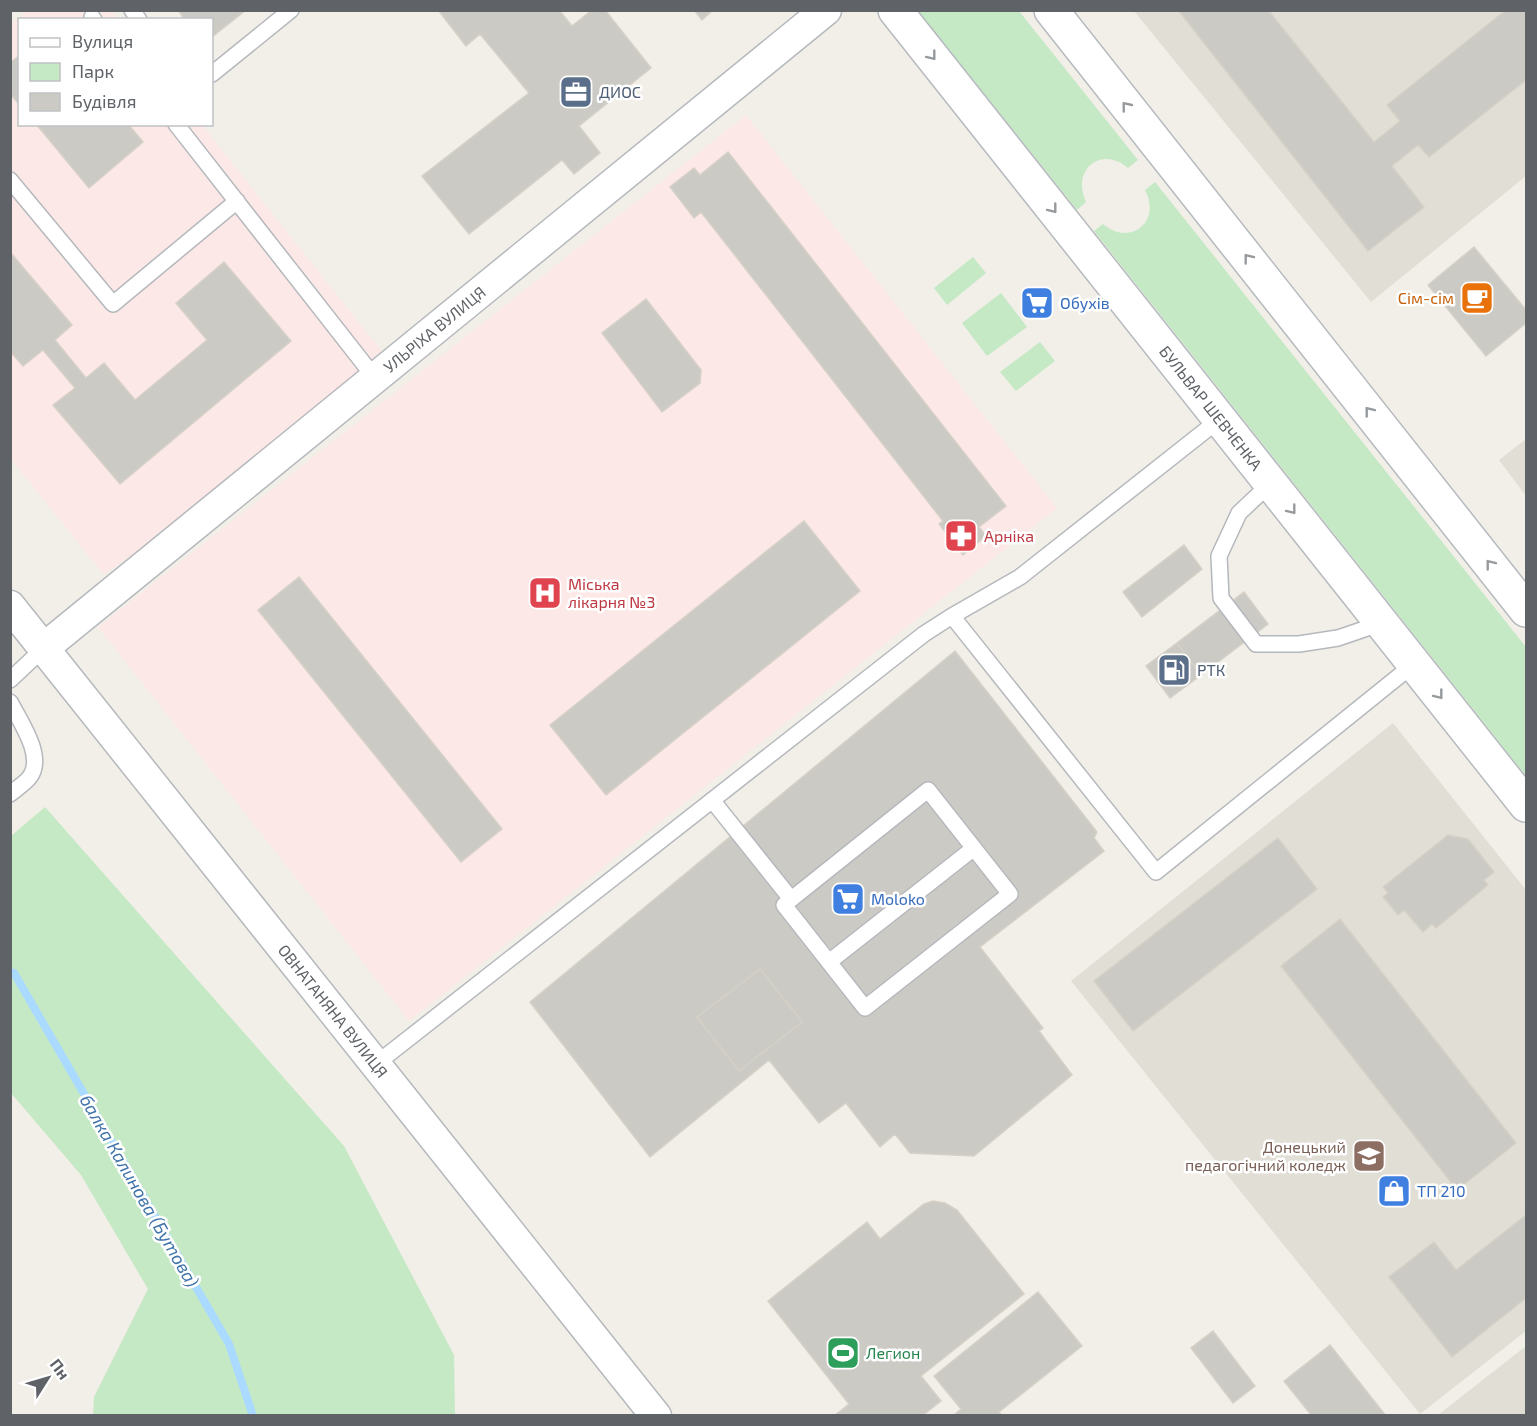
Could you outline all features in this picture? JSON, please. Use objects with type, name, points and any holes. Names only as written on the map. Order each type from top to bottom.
[{"type":"main road","name":"БУЛЬВАР ШЕВЧЕНКА","points":[[895,10],[1527,805]]},
{"type":"main road","points":[[1051,10],[1527,609]]},
{"type":"street","name":"УЛЬРІХА ВУЛИЦЯ","points":[[44,648],[826,10]]},
{"type":"street","name":"ОВНАТАНЯНА ВУЛИЦЯ","points":[[10,606],[656,1416]]},
{"type":"lane","points":[[213,73],[291,10]]},
{"type":"lane","points":[[178,126],[375,378]]},
{"type":"lane","points":[[10,180],[112,304],[237,201]]},
{"type":"lane","points":[[376,1064],[924,634],[952,615],[1020,578],[1220,419]]},
{"type":"lane","points":[[1271,483],[1239,513],[1219,556],[1221,598],[1256,644],[1299,644],[1338,638],[1382,623]]},
{"type":"lane","points":[[952,615],[1156,872],[1414,664]]},
{"type":"lane","points":[[10,680],[44,648]]},
{"type":"lane","points":[[10,702],[32,742],[34,762],[31,777],[10,794]]},
{"type":"lane","points":[[928,790],[974,848],[1010,894],[866,1008],[783,905],[928,790]]},
{"type":"lane","points":[[712,800],[791,899]]},
{"type":"lane","points":[[829,962],[974,848]]},
{"type":"shaded area","points":[[27,11],[112,11],[118,18],[18,18]]},
{"type":"shaded area","points":[[1134,11],[1526,11],[1526,176],[1371,302]]},
{"type":"shaded area","points":[[18,18],[18,126],[203,126],[392,364],[104,575],[11,459],[11,24]]},
{"type":"shaded area","name":"Міська лікарня №3","points":[[746,115],[1057,508],[409,1021],[98,627]]},
{"type":"shaded area","points":[[1526,439],[1526,496],[1499,460]]},
{"type":"shaded area","name":"Донецький педагогічний коледж","points":[[1393,723],[1526,890],[1526,1331],[1420,1414],[1071,981]]},
{"type":"shaded area","points":[[1526,1346],[1526,1415],[1438,1415]]},
{"type":"green space","points":[[918,11],[1019,11],[1138,160],[1128,168],[1108,159],[1091,164],[1082,180],[1086,202],[1077,210]]},
{"type":"green space","points":[[1155,182],[1526,647],[1526,776],[1094,231],[1103,224],[1123,233],[1133,232],[1140,228],[1149,212],[1145,190]]},
{"type":"green space","points":[[973,257],[986,273],[947,305],[934,288]]},
{"type":"green space","points":[[1001,293],[1027,327],[987,356],[962,323]]},
{"type":"green space","points":[[1040,342],[1055,361],[1016,391],[1000,372]]},
{"type":"green space","points":[[45,807],[344,1146],[454,1355],[455,1415],[93,1415],[94,1397],[148,1289],[81,1175],[11,1093],[11,836]]},
{"type":"building","points":[[178,10],[246,10],[213,36],[213,18],[184,18]]},
{"type":"building","points":[[438,10],[559,10],[572,26],[592,10],[605,10],[651,68],[579,126],[600,153],[574,174],[562,160],[469,234],[422,176],[529,93],[480,34],[466,46]]},
{"type":"building","points":[[694,10],[713,10],[702,20]]},
{"type":"building","points":[[1178,10],[1268,10],[1374,142],[1400,121],[1387,105],[1506,10],[1523,10],[1526,14],[1526,80],[1429,157],[1418,145],[1392,166],[1424,207],[1368,251]]},
{"type":"building","points":[[18,57],[18,103],[10,94],[10,63]]},
{"type":"building","points":[[38,126],[130,126],[143,142],[89,188]]},
{"type":"building","points":[[728,152],[1006,506],[979,527],[986,536],[963,555],[939,524],[943,521],[701,212],[694,218],[670,187],[694,168],[700,175]]},
{"type":"building","name":"Сім-сім","points":[[1474,247],[1526,310],[1526,323],[1486,356],[1428,285]]},
{"type":"building","points":[[10,252],[72,325],[55,340],[86,378],[104,363],[135,400],[207,340],[176,303],[224,262],[291,341],[120,484],[53,405],[75,388],[43,350],[23,366],[10,351]]},
{"type":"building","points":[[646,299],[701,370],[700,383],[662,412],[602,333]]},
{"type":"building","points":[[804,521],[860,591],[606,795],[550,725]]},
{"type":"building","points":[[1184,545],[1202,569],[1142,617],[1123,592]]},
{"type":"building","points":[[299,577],[502,829],[461,862],[258,610]]},
{"type":"building","points":[[1244,592],[1268,624],[1201,675],[1177,643]]},
{"type":"building","name":"РТК","points":[[1177,643],[1201,675],[1170,698],[1146,666]]},
{"type":"building","name":"Moloko","points":[[955,651],[1097,832],[1094,838],[1104,851],[980,947],[1043,1028],[1039,1031],[1072,1075],[974,1156],[910,1153],[895,1134],[880,1147],[846,1103],[819,1123],[769,1060],[650,1157],[530,1002]]},
{"type":"building","points":[[1448,835],[1468,839],[1494,872],[1484,880],[1488,885],[1436,928],[1432,924],[1423,932],[1404,910],[1398,915],[1383,897],[1388,893],[1383,887]]},
{"type":"building","points":[[1278,838],[1317,889],[1133,1031],[1094,981]]},
{"type":"building","points":[[1340,919],[1516,1143],[1457,1190],[1281,966]]},
{"type":"building","points":[[760,969],[802,1022],[739,1071],[697,1017]]},
{"type":"building","points":[[933,1201],[945,1203],[957,1210],[1024,1294],[921,1376],[941,1401],[922,1416],[834,1416],[849,1404],[768,1301],[867,1222],[880,1239],[924,1204]]},
{"type":"building","points":[[1526,1215],[1526,1298],[1452,1357],[1389,1277],[1434,1242],[1456,1270]]},
{"type":"building","points":[[1038,1292],[1082,1346],[999,1412],[1002,1416],[953,1416],[961,1409],[934,1376]]},
{"type":"building","points":[[1213,1331],[1255,1386],[1233,1403],[1191,1348]]},
{"type":"building","points":[[1330,1345],[1386,1416],[1312,1416],[1284,1381]]},
{"type":"waterway","name":"балка Калинова (Бутова)","points":[[10,972],[14,973],[229,1344],[253,1416]]},
{"type":"place","name":"ДИОС","points":[[576,92]]},
{"type":"place","name":"Сім-сім","points":[[1477,298]]},
{"type":"place","name":"Обухів","points":[[1037,303]]},
{"type":"place","name":"Арніка","points":[[961,536]]},
{"type":"place","name":"Міська лікарня №3","points":[[545,593]]},
{"type":"place","name":"РТК","points":[[1174,670]]},
{"type":"place","name":"Moloko","points":[[848,899]]},
{"type":"place","name":"Донецький педагогічний коледж","points":[[1369,1156]]},
{"type":"place","name":"ТП 210","points":[[1394,1191]]},
{"type":"place","name":"Легион","points":[[843,1353]]}]
